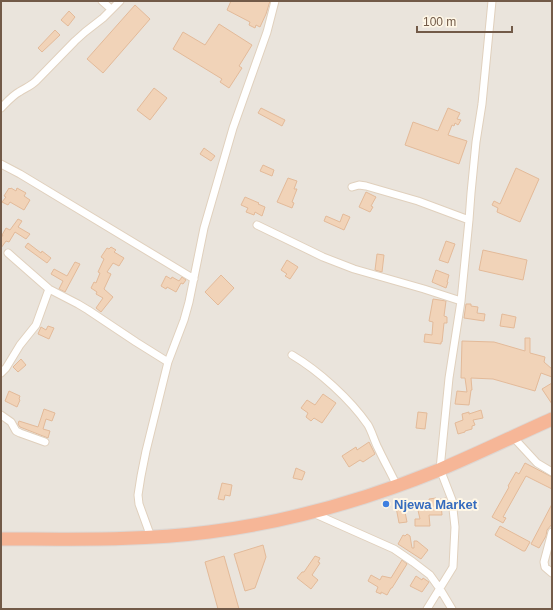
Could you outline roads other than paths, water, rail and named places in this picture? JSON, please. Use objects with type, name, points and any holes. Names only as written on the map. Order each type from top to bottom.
[{"type":"highway","points":[[1,539],[151,537],[236,528],[311,513],[397,486],[551,421]]},
{"type":"street","points":[[102,1],[111,9]]},
{"type":"street","points":[[1,108],[10,98],[36,81],[80,36],[103,18],[120,1]]},
{"type":"street","points":[[151,537],[138,504],[140,476],[168,362],[184,320],[204,228],[233,128],[267,32],[275,1]]},
{"type":"street","points":[[427,609],[453,567],[455,527],[452,500],[440,469],[449,378],[461,301],[476,142],[482,104],[492,1]]},
{"type":"street","points":[[1,164],[194,278]]},
{"type":"street","points":[[352,187],[366,186],[418,201],[469,220]]},
{"type":"street","points":[[257,225],[323,257],[354,269],[461,301]]},
{"type":"street","points":[[8,253],[49,289],[88,310],[168,362]]},
{"type":"street","points":[[1,373],[36,325],[49,289]]},
{"type":"street","points":[[292,355],[316,372],[345,397],[356,410],[368,426],[397,486]]},
{"type":"street","points":[[1,415],[11,422],[16,431],[45,442]]},
{"type":"street","points":[[513,437],[537,462],[552,472]]},
{"type":"street","points":[[311,513],[394,549],[430,575],[452,609]]},
{"type":"street","points":[[552,532],[544,562],[545,567],[552,573]]},
{"type":"place","name":"Njewa Market","points":[[386,504]]}]
